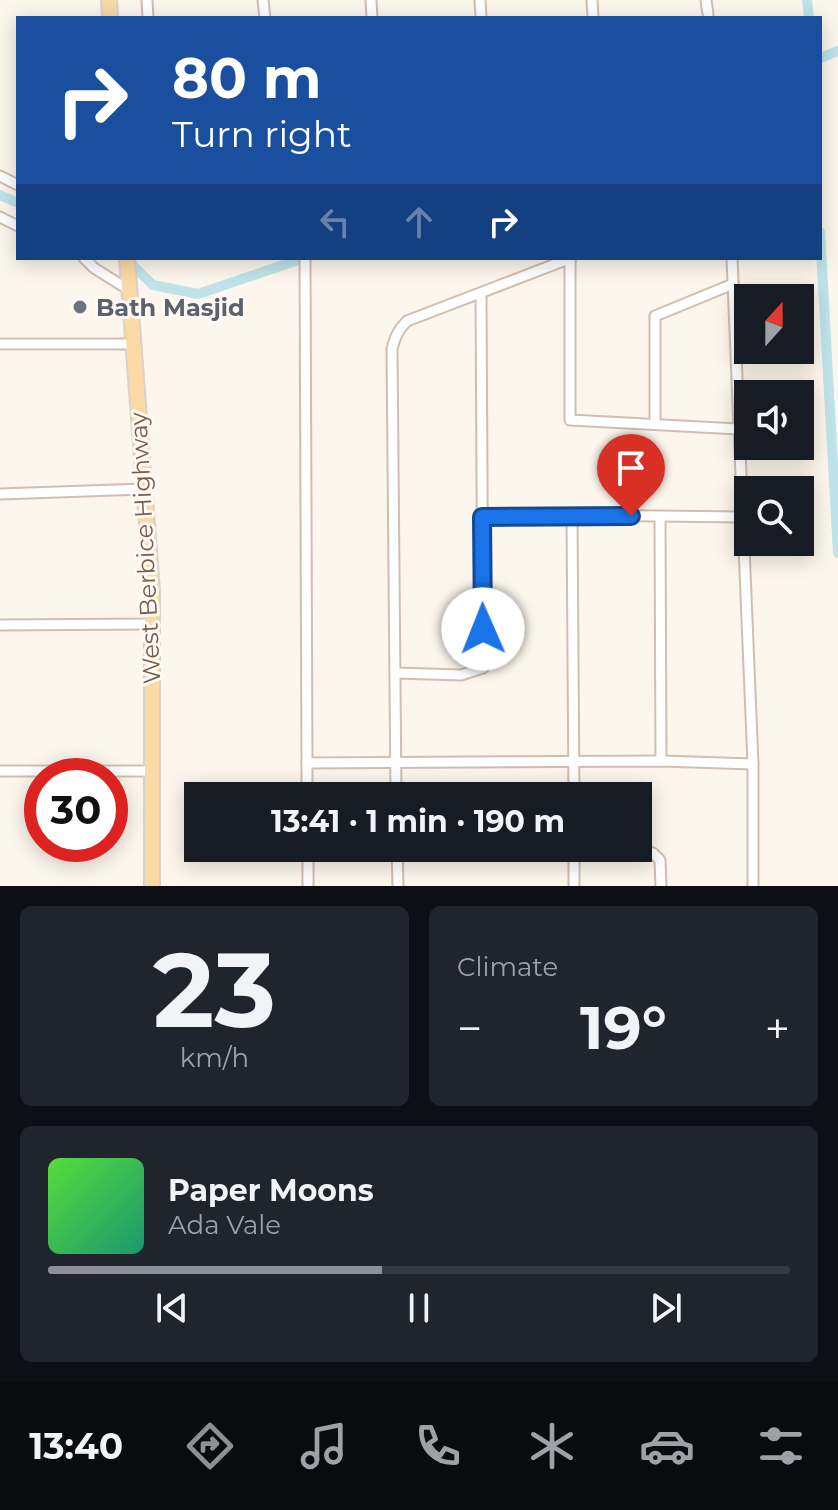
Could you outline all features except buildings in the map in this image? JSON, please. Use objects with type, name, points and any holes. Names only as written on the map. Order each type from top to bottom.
[{"type":"main road","name":"West Berbice Highway","points":[[128,265],[152,592],[152,886]]},
{"type":"street","points":[[706,0],[708,14]]},
{"type":"street","points":[[86,260],[129,290]]},
{"type":"street","points":[[305,260],[307,782]]},
{"type":"street","points":[[396,782],[392,349],[395,336],[407,321],[566,260]]},
{"type":"street","points":[[571,260],[570,420],[734,429]]},
{"type":"street","points":[[732,260],[736,380]]},
{"type":"street","points":[[655,424],[655,316],[733,284]]},
{"type":"street","points":[[396,673],[461,675],[483,668],[481,293]]},
{"type":"street","points":[[0,344],[134,344]]},
{"type":"street","points":[[0,494],[144,489]]},
{"type":"street","points":[[572,515],[574,782]]},
{"type":"street","points":[[482,517],[734,517]]},
{"type":"street","points":[[660,517],[661,761]]},
{"type":"street","points":[[745,556],[753,764],[753,886]]},
{"type":"street","points":[[0,625],[152,624]]},
{"type":"street","points":[[307,763],[661,761],[753,764]]},
{"type":"street","points":[[0,771],[152,771]]},
{"type":"street","points":[[652,853],[660,860],[661,886]]},
{"type":"street","points":[[308,862],[308,886]]},
{"type":"street","points":[[397,862],[398,886]]},
{"type":"street","points":[[574,862],[574,886]]},
{"type":"waterway","points":[[807,0],[809,16]]},
{"type":"waterway","points":[[822,57],[838,51]]},
{"type":"waterway","points":[[0,195],[16,202]]},
{"type":"waterway","points":[[127,260],[153,285],[198,294],[298,260]]},
{"type":"waterway","points":[[822,260],[838,553]]},
{"type":"place","name":"Bath Masjid","points":[[80,307]]},
{"type":"route","points":[[483,629],[482,517],[631,516]]}]
